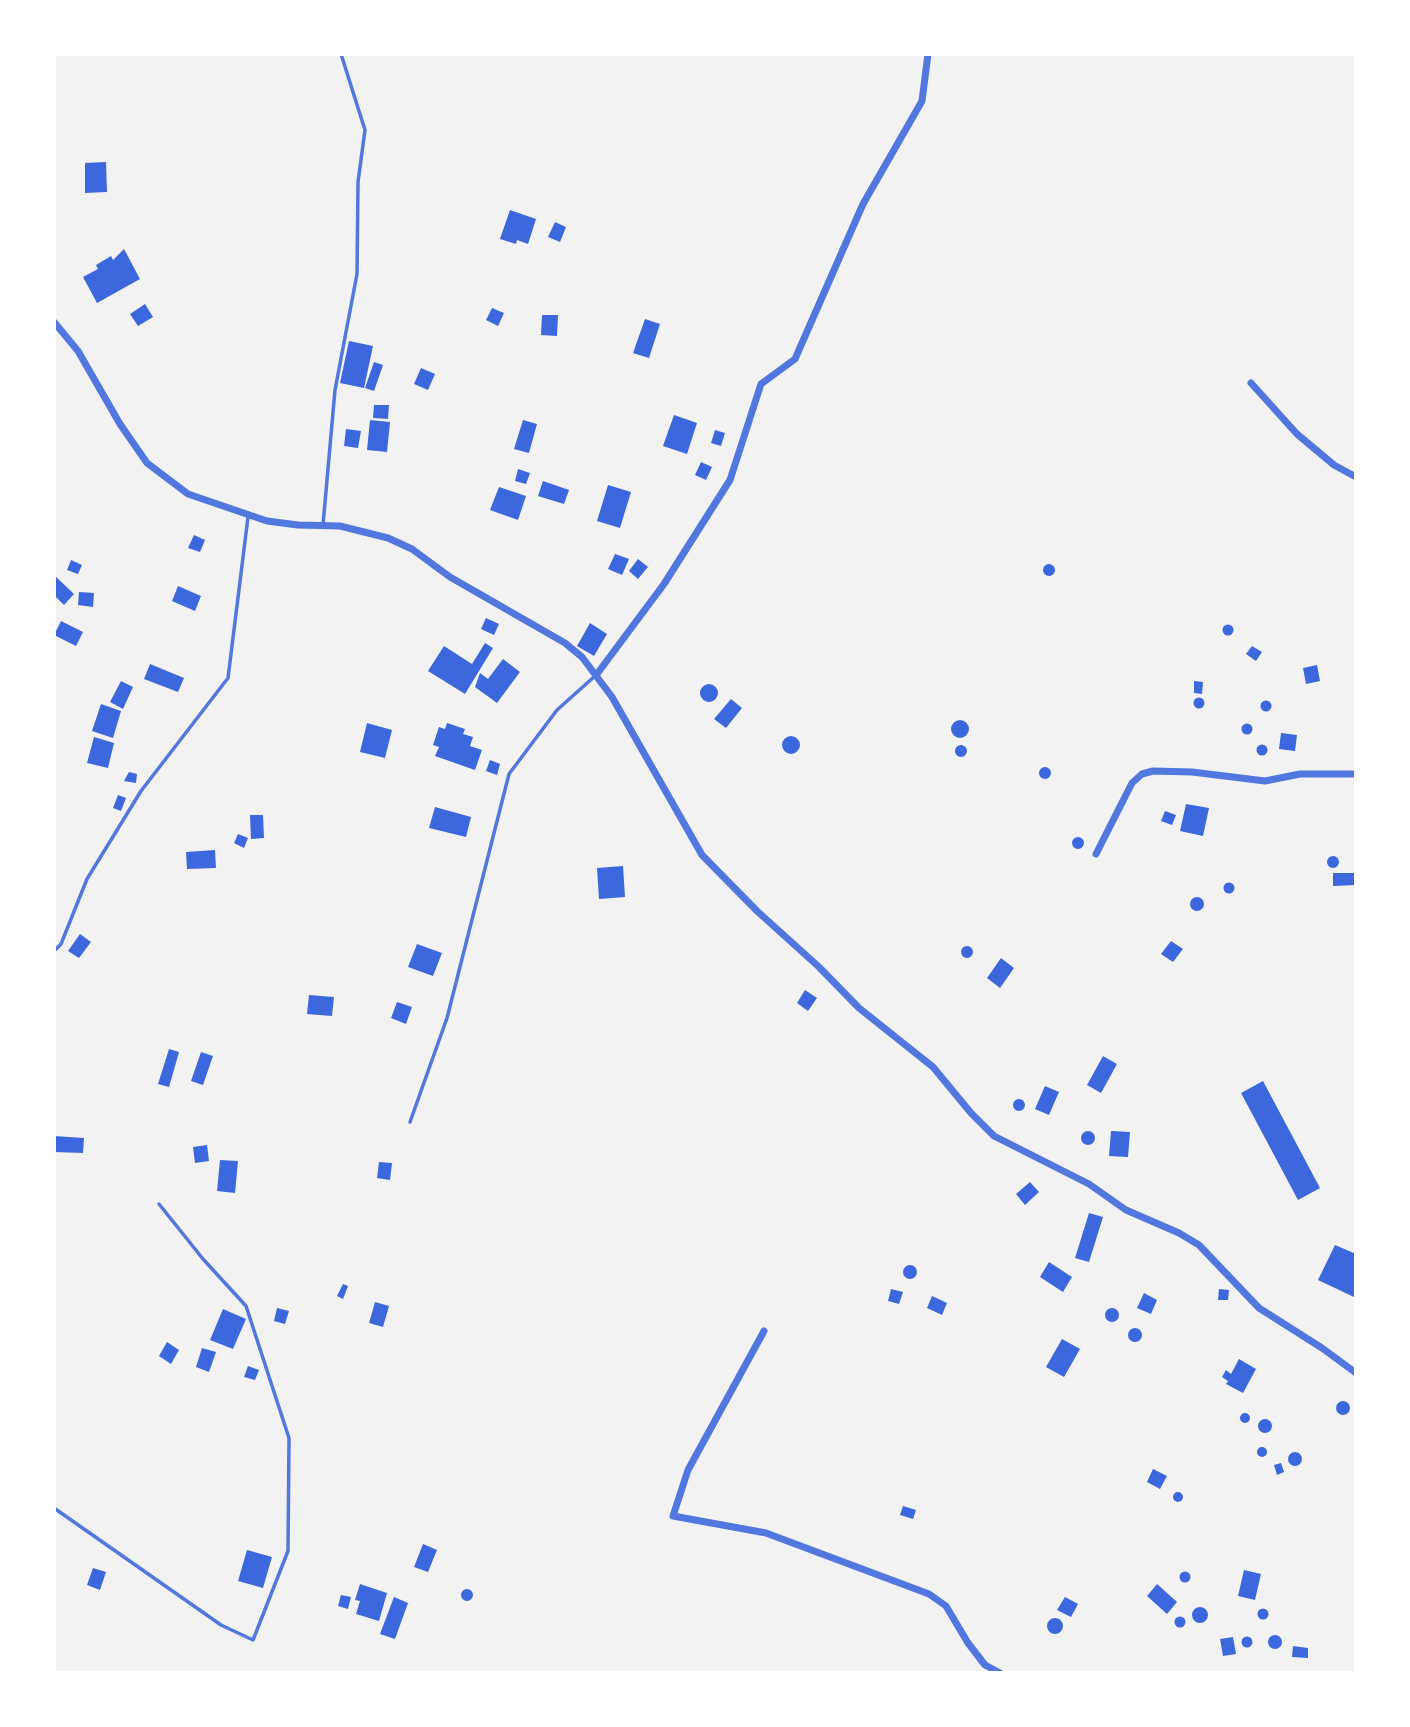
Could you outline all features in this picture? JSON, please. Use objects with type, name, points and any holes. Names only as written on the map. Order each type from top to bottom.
[{"type":"street","points":[[597,674],[664,584],[730,480],[761,384],[795,359],[863,204],[922,101],[928,54]]},
{"type":"street","points":[[54,322],[78,351],[120,424],[147,463],[188,494],[267,521],[323,525],[365,531],[388,538],[412,549],[450,577],[565,643],[597,674],[702,855],[859,1008],[933,1067],[994,1136],[1089,1184],[1126,1210],[1179,1233],[1199,1245],[1259,1308],[1356,1373]]},
{"type":"street","points":[[1251,383],[1297,434],[1334,465],[1356,477]]},
{"type":"street","points":[[1096,854],[1132,783],[1142,774],[1153,771],[1192,772],[1265,781],[1300,774],[1356,774]]},
{"type":"street","points":[[764,1331],[688,1470],[673,1516],[766,1533],[929,1594],[946,1606],[985,1665],[1000,1673]]},
{"type":"lane","points":[[323,525],[335,390],[357,274],[358,182],[365,130],[341,54]]},
{"type":"lane","points":[[54,951],[61,944],[88,879],[141,791],[228,678],[248,514]]},
{"type":"lane","points":[[410,1122],[447,1018],[509,774],[557,710],[597,674]]},
{"type":"lane","points":[[54,1508],[221,1625],[253,1640],[288,1551],[289,1438],[246,1306],[203,1259],[159,1204]]},
{"type":"building","points":[[106,162],[107,192],[85,193],[85,163]]},
{"type":"building","points":[[510,210],[536,219],[528,244],[517,240],[516,244],[500,239]]},
{"type":"building","points":[[555,222],[566,227],[560,242],[548,237]]},
{"type":"building","points":[[124,249],[140,279],[97,303],[83,277],[98,269],[96,265],[111,256],[113,260]]},
{"type":"building","points":[[145,304],[153,317],[138,326],[130,314]]},
{"type":"building","points":[[492,308],[504,313],[498,326],[486,320]]},
{"type":"building","points":[[542,315],[558,315],[557,336],[541,335]]},
{"type":"building","points":[[645,319],[660,324],[649,358],[633,353]]},
{"type":"building","points":[[349,341],[373,346],[364,388],[340,383]]},
{"type":"building","points":[[374,362],[383,365],[374,391],[365,388]]},
{"type":"building","points":[[421,368],[435,374],[428,390],[414,384]]},
{"type":"building","points":[[374,405],[389,405],[388,419],[373,418]]},
{"type":"building","points":[[674,415],[697,423],[687,454],[663,446]]},
{"type":"building","points":[[370,420],[390,422],[387,452],[367,450]]},
{"type":"building","points":[[523,420],[537,424],[529,453],[514,449]]},
{"type":"building","points":[[346,429],[361,431],[358,448],[344,446]]},
{"type":"building","points":[[715,430],[725,433],[721,446],[711,443]]},
{"type":"building","points":[[701,462],[712,467],[706,480],[695,475]]},
{"type":"building","points":[[518,469],[530,473],[526,484],[515,481]]},
{"type":"building","points":[[543,481],[569,490],[564,504],[538,496]]},
{"type":"building","points":[[608,485],[631,492],[620,528],[597,521]]},
{"type":"building","points":[[499,487],[526,496],[518,520],[490,510]]},
{"type":"building","points":[[194,535],[205,540],[200,552],[188,548]]},
{"type":"building","points":[[615,554],[629,559],[622,575],[608,569]]},
{"type":"building","points":[[638,559],[648,567],[638,579],[629,571]]},
{"type":"building","points":[[71,560],[82,565],[78,574],[67,570]]},
{"type":"building","points":[[1049,564],[1055,570],[1049,576],[1043,570]]},
{"type":"building","points":[[54,575],[74,594],[64,605],[54,595]]},
{"type":"building","points":[[178,586],[201,596],[195,611],[172,601]]},
{"type":"building","points":[[79,592],[94,593],[93,607],[78,605]]},
{"type":"building","points":[[486,618],[499,624],[494,635],[481,629]]},
{"type":"building","points":[[61,621],[83,632],[76,646],[54,635]]},
{"type":"building","points":[[590,623],[607,634],[594,656],[577,646]]},
{"type":"building","points":[[1228,624],[1234,630],[1228,636],[1222,630]]},
{"type":"building","points":[[485,643],[493,648],[465,694],[428,671],[444,646],[472,664]]},
{"type":"building","points":[[1252,646],[1262,652],[1256,661],[1246,654]]},
{"type":"building","points":[[503,659],[520,672],[497,703],[475,687],[480,673],[488,679]]},
{"type":"building","points":[[150,664],[184,678],[178,692],[144,679]]},
{"type":"building","points":[[1317,665],[1320,681],[1306,684],[1303,668]]},
{"type":"building","points":[[121,681],[133,687],[123,709],[110,702]]},
{"type":"building","points":[[1194,681],[1203,682],[1202,694],[1194,693]]},
{"type":"building","points":[[709,684],[715,687],[718,693],[715,699],[709,702],[703,699],[700,693],[703,687]]},
{"type":"building","points":[[1199,697],[1205,703],[1199,709],[1193,703]]},
{"type":"building","points":[[731,699],[742,708],[726,728],[714,719]]},
{"type":"building","points":[[1266,700],[1272,706],[1266,712],[1260,706]]},
{"type":"building","points":[[101,704],[121,711],[113,738],[92,731]]},
{"type":"building","points":[[960,720],[966,723],[969,729],[966,735],[960,738],[954,735],[951,729],[954,723]]},
{"type":"building","points":[[367,723],[392,730],[385,758],[360,752]]},
{"type":"building","points":[[447,723],[465,729],[463,734],[473,737],[470,746],[482,750],[475,770],[435,756],[439,747],[433,745],[439,727],[445,729]]},
{"type":"building","points":[[1247,723],[1253,729],[1247,735],[1241,729]]},
{"type":"building","points":[[1281,733],[1297,735],[1295,751],[1279,749]]},
{"type":"building","points":[[791,736],[797,739],[800,745],[797,751],[791,754],[785,751],[782,745],[785,739]]},
{"type":"building","points":[[94,737],[114,743],[108,768],[87,763]]},
{"type":"building","points":[[1262,744],[1268,750],[1262,756],[1256,750]]},
{"type":"building","points":[[961,745],[967,751],[961,757],[955,751]]},
{"type":"building","points":[[490,760],[500,764],[497,775],[486,771]]},
{"type":"building","points":[[1045,767],[1051,773],[1045,779],[1039,773]]},
{"type":"building","points":[[129,772],[137,774],[136,783],[124,781]]},
{"type":"building","points":[[118,795],[126,798],[121,811],[113,808]]},
{"type":"building","points":[[1186,804],[1209,808],[1203,836],[1180,831]]},
{"type":"building","points":[[435,807],[471,817],[466,837],[429,828]]},
{"type":"building","points":[[1165,811],[1176,815],[1172,825],[1161,821]]},
{"type":"building","points":[[250,815],[263,815],[264,838],[251,839]]},
{"type":"building","points":[[238,834],[248,838],[244,848],[234,843]]},
{"type":"building","points":[[1078,837],[1084,843],[1078,849],[1072,843]]},
{"type":"building","points":[[215,850],[216,868],[187,869],[186,852]]},
{"type":"building","points":[[1333,856],[1339,862],[1333,868],[1327,862]]},
{"type":"building","points":[[623,866],[625,897],[599,899],[597,868]]},
{"type":"building","points":[[1333,873],[1356,873],[1356,885],[1333,886]]},
{"type":"building","points":[[1229,882],[1235,888],[1229,894],[1223,888]]},
{"type":"building","points":[[1194,897],[1200,897],[1204,904],[1200,911],[1194,911],[1190,907],[1190,901]]},
{"type":"building","points":[[80,934],[91,942],[79,958],[68,951]]},
{"type":"building","points":[[1171,941],[1183,949],[1173,962],[1161,954]]},
{"type":"building","points":[[417,944],[442,953],[433,976],[408,967]]},
{"type":"building","points":[[967,946],[973,952],[967,958],[961,952]]},
{"type":"building","points":[[1001,958],[1014,968],[1000,988],[987,978]]},
{"type":"building","points":[[805,990],[817,998],[808,1011],[797,1003]]},
{"type":"building","points":[[309,995],[334,997],[332,1016],[307,1014]]},
{"type":"building","points":[[397,1002],[412,1007],[406,1024],[391,1018]]},
{"type":"building","points":[[169,1049],[179,1052],[169,1087],[158,1084]]},
{"type":"building","points":[[201,1052],[213,1056],[203,1085],[191,1081]]},
{"type":"building","points":[[1103,1056],[1117,1064],[1101,1093],[1087,1085]]},
{"type":"building","points":[[1263,1081],[1320,1188],[1298,1200],[1241,1093]]},
{"type":"building","points":[[1045,1086],[1059,1092],[1049,1115],[1035,1109]]},
{"type":"building","points":[[1019,1099],[1025,1105],[1019,1111],[1013,1105]]},
{"type":"building","points":[[1085,1131],[1091,1131],[1095,1138],[1091,1145],[1085,1145],[1081,1141],[1081,1135]]},
{"type":"building","points":[[1111,1131],[1130,1132],[1128,1157],[1109,1156]]},
{"type":"building","points":[[54,1136],[84,1138],[83,1153],[54,1152]]},
{"type":"building","points":[[207,1145],[209,1161],[195,1163],[193,1147]]},
{"type":"building","points":[[220,1160],[238,1161],[235,1193],[217,1191]]},
{"type":"building","points":[[379,1162],[392,1163],[390,1180],[377,1178]]},
{"type":"building","points":[[1030,1182],[1039,1192],[1025,1205],[1016,1194]]},
{"type":"building","points":[[1089,1213],[1103,1217],[1089,1262],[1075,1258]]},
{"type":"building","points":[[1335,1245],[1356,1254],[1354,1297],[1318,1280]]},
{"type":"building","points":[[1049,1262],[1072,1277],[1063,1292],[1040,1277]]},
{"type":"building","points":[[910,1265],[915,1267],[915,1277],[910,1279],[905,1277],[903,1272],[905,1267]]},
{"type":"building","points":[[343,1284],[348,1286],[343,1299],[337,1296]]},
{"type":"building","points":[[891,1289],[903,1292],[899,1304],[888,1301]]},
{"type":"building","points":[[1219,1289],[1229,1290],[1228,1300],[1218,1300]]},
{"type":"building","points":[[1144,1293],[1157,1300],[1151,1314],[1137,1308]]},
{"type":"building","points":[[932,1296],[947,1303],[942,1315],[927,1308]]},
{"type":"building","points":[[375,1302],[389,1306],[383,1327],[369,1323]]},
{"type":"building","points":[[277,1308],[289,1311],[285,1324],[274,1321]]},
{"type":"building","points":[[1109,1308],[1115,1308],[1119,1315],[1115,1322],[1109,1322],[1105,1318],[1105,1312]]},
{"type":"building","points":[[223,1309],[246,1319],[233,1349],[210,1340]]},
{"type":"building","points":[[1132,1328],[1138,1328],[1142,1335],[1138,1342],[1132,1342],[1128,1338],[1128,1332]]},
{"type":"building","points":[[1062,1339],[1080,1349],[1064,1377],[1046,1367]]},
{"type":"building","points":[[167,1342],[179,1350],[171,1364],[159,1356]]},
{"type":"building","points":[[202,1348],[216,1352],[209,1372],[196,1367]]},
{"type":"building","points":[[1239,1359],[1256,1369],[1243,1393],[1226,1384],[1228,1381],[1222,1377],[1226,1370],[1231,1374]]},
{"type":"building","points":[[248,1366],[259,1370],[255,1380],[244,1377]]},
{"type":"building","points":[[1340,1401],[1346,1401],[1350,1408],[1346,1415],[1340,1415],[1336,1411],[1336,1405]]},
{"type":"building","points":[[1245,1413],[1249,1414],[1249,1422],[1245,1423],[1241,1422],[1240,1418],[1241,1414]]},
{"type":"building","points":[[1262,1419],[1268,1419],[1272,1426],[1268,1433],[1262,1433],[1258,1429],[1258,1423]]},
{"type":"building","points":[[1262,1447],[1266,1448],[1266,1456],[1262,1457],[1258,1456],[1257,1452],[1258,1448]]},
{"type":"building","points":[[1292,1452],[1298,1452],[1302,1459],[1298,1466],[1292,1466],[1288,1462],[1288,1456]]},
{"type":"building","points":[[1281,1463],[1284,1472],[1277,1475],[1274,1465]]},
{"type":"building","points":[[1153,1469],[1167,1476],[1160,1489],[1147,1482]]},
{"type":"building","points":[[1178,1492],[1182,1493],[1182,1501],[1178,1502],[1174,1501],[1173,1497],[1174,1493]]},
{"type":"building","points":[[903,1506],[916,1510],[913,1519],[900,1515]]},
{"type":"building","points":[[423,1544],[437,1550],[428,1572],[414,1567]]},
{"type":"building","points":[[247,1550],[272,1557],[263,1588],[238,1581]]},
{"type":"building","points":[[93,1568],[106,1572],[100,1590],[87,1585]]},
{"type":"building","points":[[1244,1570],[1261,1574],[1255,1600],[1238,1596]]},
{"type":"building","points":[[1185,1572],[1189,1573],[1189,1581],[1185,1582],[1181,1581],[1180,1577],[1181,1573]]},
{"type":"building","points":[[360,1584],[387,1593],[379,1621],[356,1614],[360,1601],[355,1600]]},
{"type":"building","points":[[1157,1584],[1177,1602],[1167,1614],[1147,1596]]},
{"type":"building","points":[[462,1590],[472,1590],[472,1600],[462,1600]]},
{"type":"building","points":[[341,1595],[351,1597],[348,1609],[338,1606]]},
{"type":"building","points":[[394,1597],[408,1603],[395,1639],[380,1634]]},
{"type":"building","points":[[1065,1597],[1078,1604],[1071,1617],[1057,1610]]},
{"type":"building","points":[[1200,1607],[1206,1609],[1206,1621],[1200,1623],[1194,1621],[1192,1615],[1194,1609]]},
{"type":"building","points":[[1263,1609],[1267,1610],[1267,1618],[1263,1619],[1259,1618],[1258,1614],[1259,1610]]},
{"type":"building","points":[[1180,1617],[1184,1618],[1184,1626],[1180,1627],[1176,1626],[1175,1622],[1176,1618]]},
{"type":"building","points":[[1055,1618],[1061,1620],[1061,1632],[1055,1634],[1049,1632],[1047,1626],[1049,1620]]},
{"type":"building","points":[[1272,1635],[1278,1635],[1282,1642],[1278,1649],[1272,1649],[1268,1645],[1268,1639]]},
{"type":"building","points":[[1233,1637],[1236,1654],[1223,1656],[1220,1639]]},
{"type":"building","points":[[1247,1637],[1251,1638],[1251,1646],[1247,1647],[1243,1646],[1242,1642],[1243,1638]]},
{"type":"building","points":[[1293,1646],[1308,1648],[1308,1658],[1292,1657]]}]
